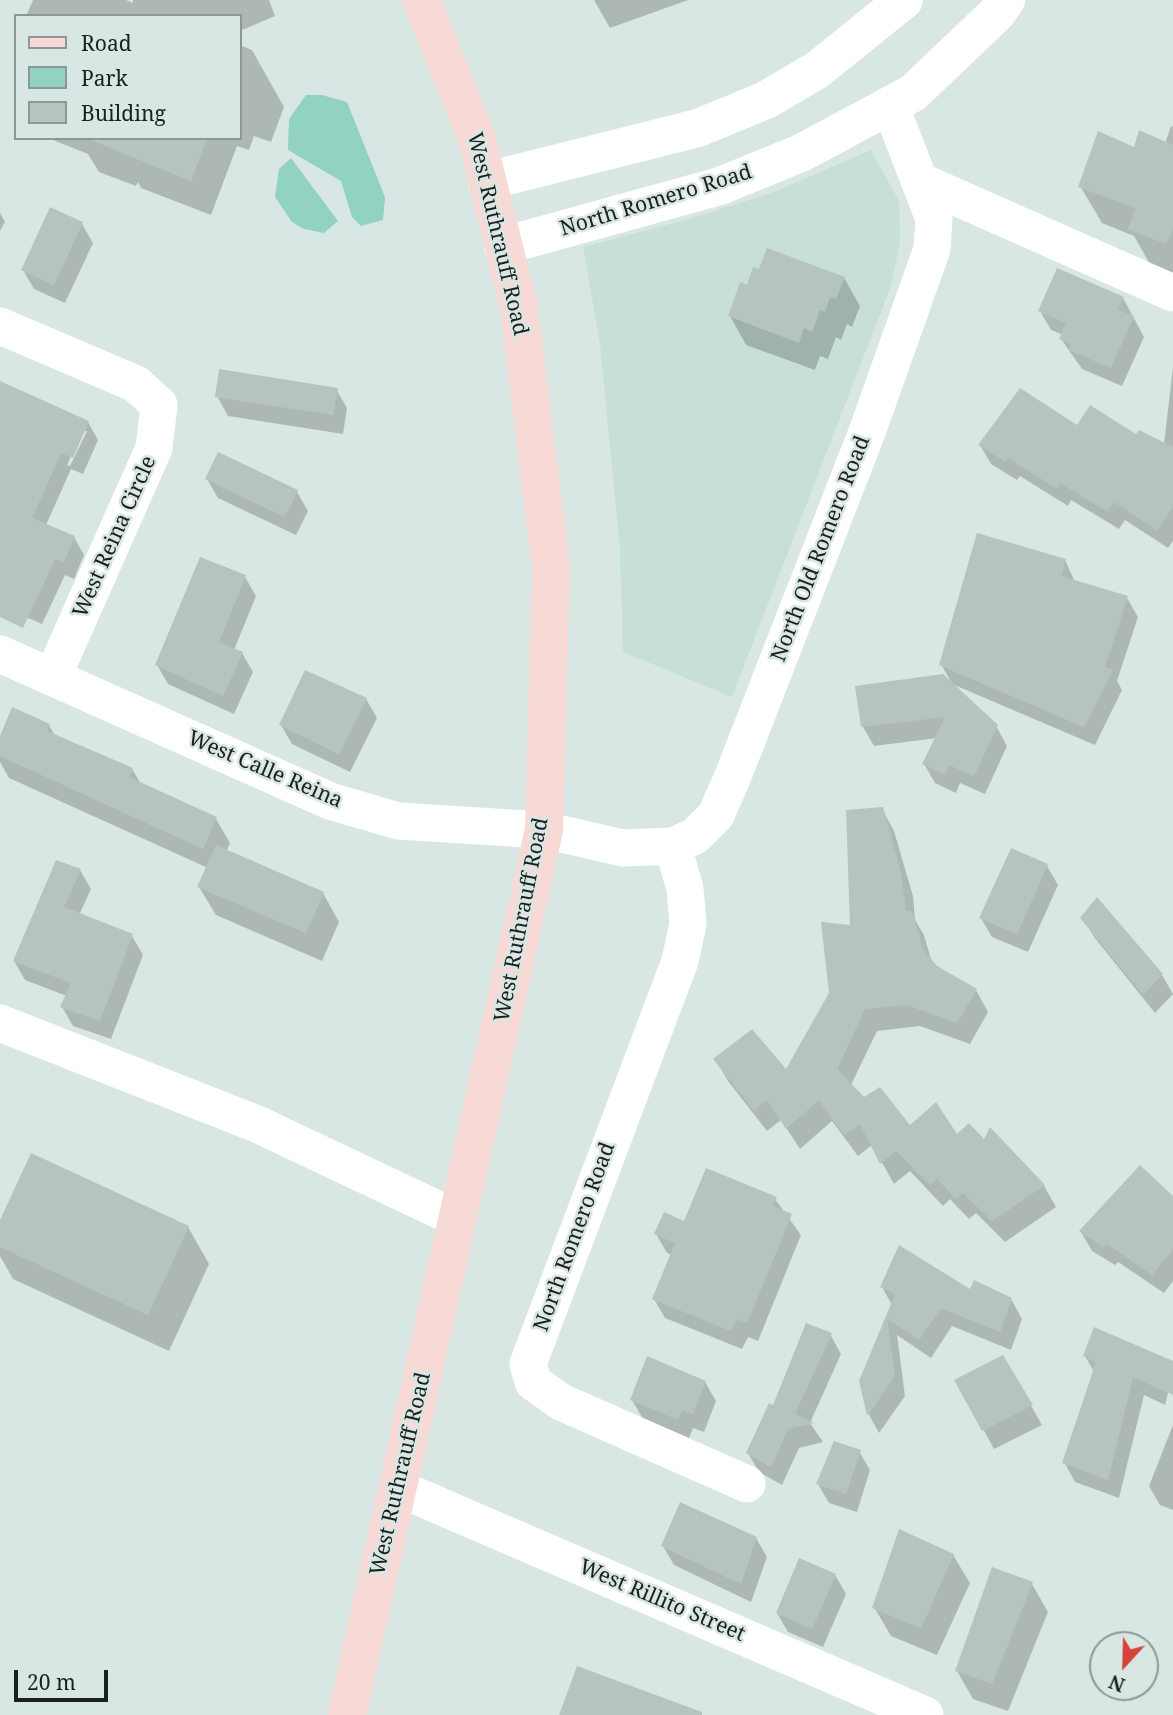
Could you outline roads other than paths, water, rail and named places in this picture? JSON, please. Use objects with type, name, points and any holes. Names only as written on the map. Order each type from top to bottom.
[{"type":"main road","name":"West Ruthrauff Road","points":[[347,1715],[544,830],[551,568],[519,308],[474,132],[421,0]]},
{"type":"street","points":[[487,181],[698,128],[765,100],[817,70],[904,0]]},
{"type":"street","name":"North Romero Road","points":[[503,246],[720,187],[801,153],[913,93],[997,13],[1006,0]]},
{"type":"street","name":"North Old Romero Road","points":[[544,830],[623,848],[673,846],[695,836],[716,815],[867,432],[932,249],[934,219],[922,182],[890,105]]},
{"type":"street","points":[[922,182],[1173,293]]},
{"type":"street","name":"West Reina Circle","points":[[0,326],[136,384],[159,405],[154,448],[53,676]]},
{"type":"street","name":"West Calle Reina","points":[[0,654],[330,801],[397,821],[544,830]]},
{"type":"street","name":"North Romero Road","points":[[673,846],[685,889],[688,924],[680,961],[528,1364],[533,1382],[561,1402],[747,1484]]},
{"type":"street","points":[[0,1023],[257,1124],[458,1219]]},
{"type":"street","name":"West Rillito Street","points":[[398,1488],[926,1715]]}]
